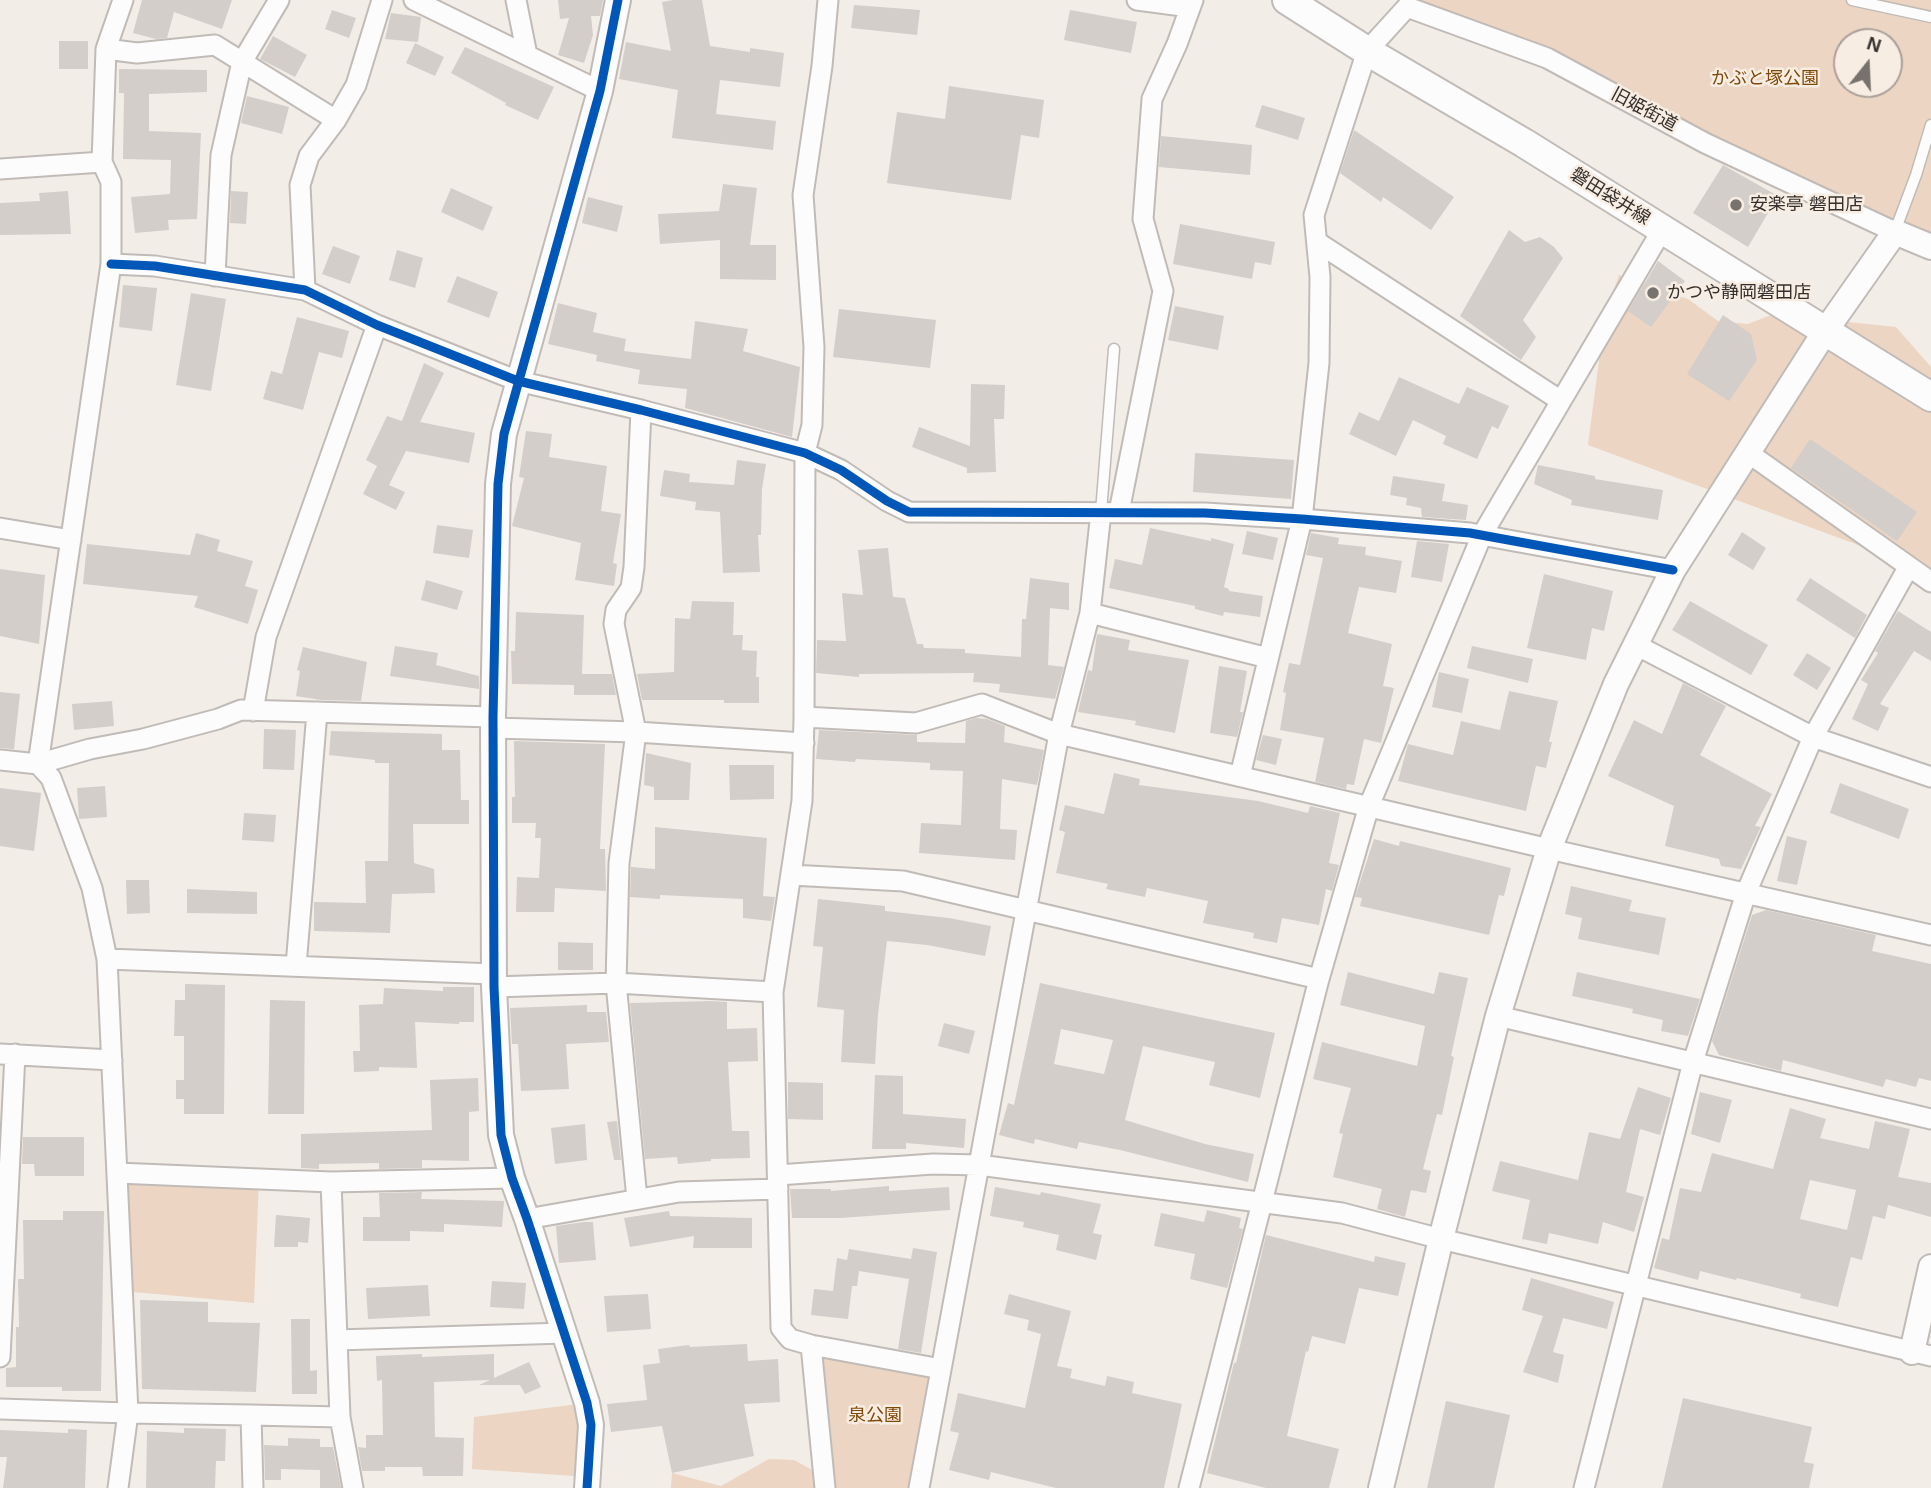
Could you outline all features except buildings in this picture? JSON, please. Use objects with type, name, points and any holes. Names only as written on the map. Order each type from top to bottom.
[{"type":"main road","name":"磐田袋井線","points":[[1287,0],[1367,51],[1524,142],[1931,397]]},
{"type":"street","points":[[38,764],[111,264],[111,182],[102,162],[106,49],[123,0]]},
{"type":"street","points":[[215,276],[221,155],[243,62],[279,0]]},
{"type":"street","points":[[305,290],[300,185],[309,156],[336,120],[356,85],[382,0]]},
{"type":"street","points":[[414,0],[600,92]]},
{"type":"street","points":[[516,0],[527,55]]},
{"type":"street","points":[[587,1488],[591,1425],[587,1403],[512,1178],[502,1135],[494,980],[493,722],[498,484],[504,434],[600,92],[618,0]]},
{"type":"street","points":[[828,0],[822,66],[803,195],[814,347],[812,425],[805,453],[802,801],[773,992],[781,1328],[790,1339],[811,1345],[941,1369]]},
{"type":"street","points":[[919,1488],[1059,734],[1090,613],[1110,512],[1163,291],[1143,219],[1152,99],[1177,44],[1191,4],[1137,0]]},
{"type":"street","name":"旧姫街道","points":[[1367,51],[1408,4],[1547,58],[1705,143],[1931,247]]},
{"type":"street","points":[[106,49],[137,53],[215,45],[336,120]]},
{"type":"street","points":[[1240,776],[1302,519],[1319,363],[1320,277],[1314,215],[1367,51]]},
{"type":"street","points":[[0,169],[102,162]]},
{"type":"street","points":[[1189,1488],[1319,979],[1368,806],[1482,535],[1662,230]]},
{"type":"street","points":[[1381,1488],[1498,1016],[1549,849],[1616,684],[1673,570],[1826,330],[1895,232]]},
{"type":"street","points":[[1317,242],[1561,401]]},
{"type":"street","points":[[111,264],[155,266],[305,290],[377,325],[517,381],[805,453],[841,470],[887,501],[909,512],[1205,513],[1302,519],[1482,535],[1673,570]]},
{"type":"street","points":[[253,711],[266,637],[377,325]]},
{"type":"street","points":[[637,1199],[616,983],[619,863],[636,732],[614,624],[616,610],[631,588],[634,567],[641,410]]},
{"type":"street","points":[[1747,452],[1931,582]]},
{"type":"street","points":[[0,528],[71,540]]},
{"type":"street","points":[[1584,1488],[1693,1062],[1746,893],[1813,737],[1908,568]]},
{"type":"street","points":[[1090,613],[1268,658]]},
{"type":"street","points":[[1636,645],[1813,737],[1931,777]]},
{"type":"street","points":[[804,717],[916,723],[982,704],[1059,734],[1931,935]]},
{"type":"street","points":[[0,760],[38,764],[90,749],[143,739],[218,719],[241,710],[493,722],[804,743]]},
{"type":"street","points":[[296,966],[317,712]]},
{"type":"street","points":[[38,764],[51,778],[92,888],[107,959],[128,1413],[118,1488]]},
{"type":"street","points":[[791,875],[903,881],[1319,979]]},
{"type":"street","points":[[107,959],[296,966],[494,980],[616,983],[773,992]]},
{"type":"street","points":[[1498,1016],[1931,1119]]},
{"type":"street","points":[[0,1357],[7,1054],[112,1060]]},
{"type":"street","points":[[527,1219],[679,1192],[933,1164],[979,1165],[1261,1200],[1342,1213],[1921,1354],[1931,1267]]},
{"type":"street","points":[[117,1173],[331,1181],[512,1178]]},
{"type":"street","points":[[331,1181],[340,1417],[353,1488]]},
{"type":"street","points":[[337,1340],[565,1333]]},
{"type":"street","points":[[811,1345],[825,1488]]},
{"type":"street","points":[[0,1409],[340,1417]]},
{"type":"street","points":[[251,1415],[253,1488]]},
{"type":"lane","points":[[1852,0],[1931,17]]},
{"type":"lane","points":[[1895,232],[1931,125]]},
{"type":"lane","points":[[1110,512],[1114,349]]},
{"type":"green space","name":"かぶと塚公園","points":[[1408,0],[1931,0],[1931,244],[1687,130],[1407,7]]},
{"type":"green space","points":[[1619,275],[1688,299],[1718,321],[1748,324],[1789,308],[1848,322],[1896,327],[1931,367],[1931,572],[1588,445],[1605,314]]},
{"type":"green space","points":[[117,1173],[259,1179],[254,1303],[123,1291]]},
{"type":"green space","name":"泉公園","points":[[811,1345],[941,1369],[919,1488],[671,1488],[672,1473],[721,1486],[769,1459],[794,1460],[823,1476]]},
{"type":"green space","points":[[587,1403],[589,1477],[472,1469],[474,1417]]},
{"type":"cycle path","points":[[587,1488],[591,1425],[587,1403],[512,1178],[501,1135],[494,987],[493,717],[498,484],[504,434],[600,91],[618,0]]},
{"type":"cycle path","points":[[111,264],[155,266],[305,290],[377,325],[518,381],[805,453],[841,470],[887,501],[909,512],[1205,513],[1302,519],[1470,533],[1673,570]]},
{"type":"place","name":"安楽亭 磐田店","points":[[1736,205]]},
{"type":"place","name":"かつや静岡磐田店","points":[[1653,293]]}]
